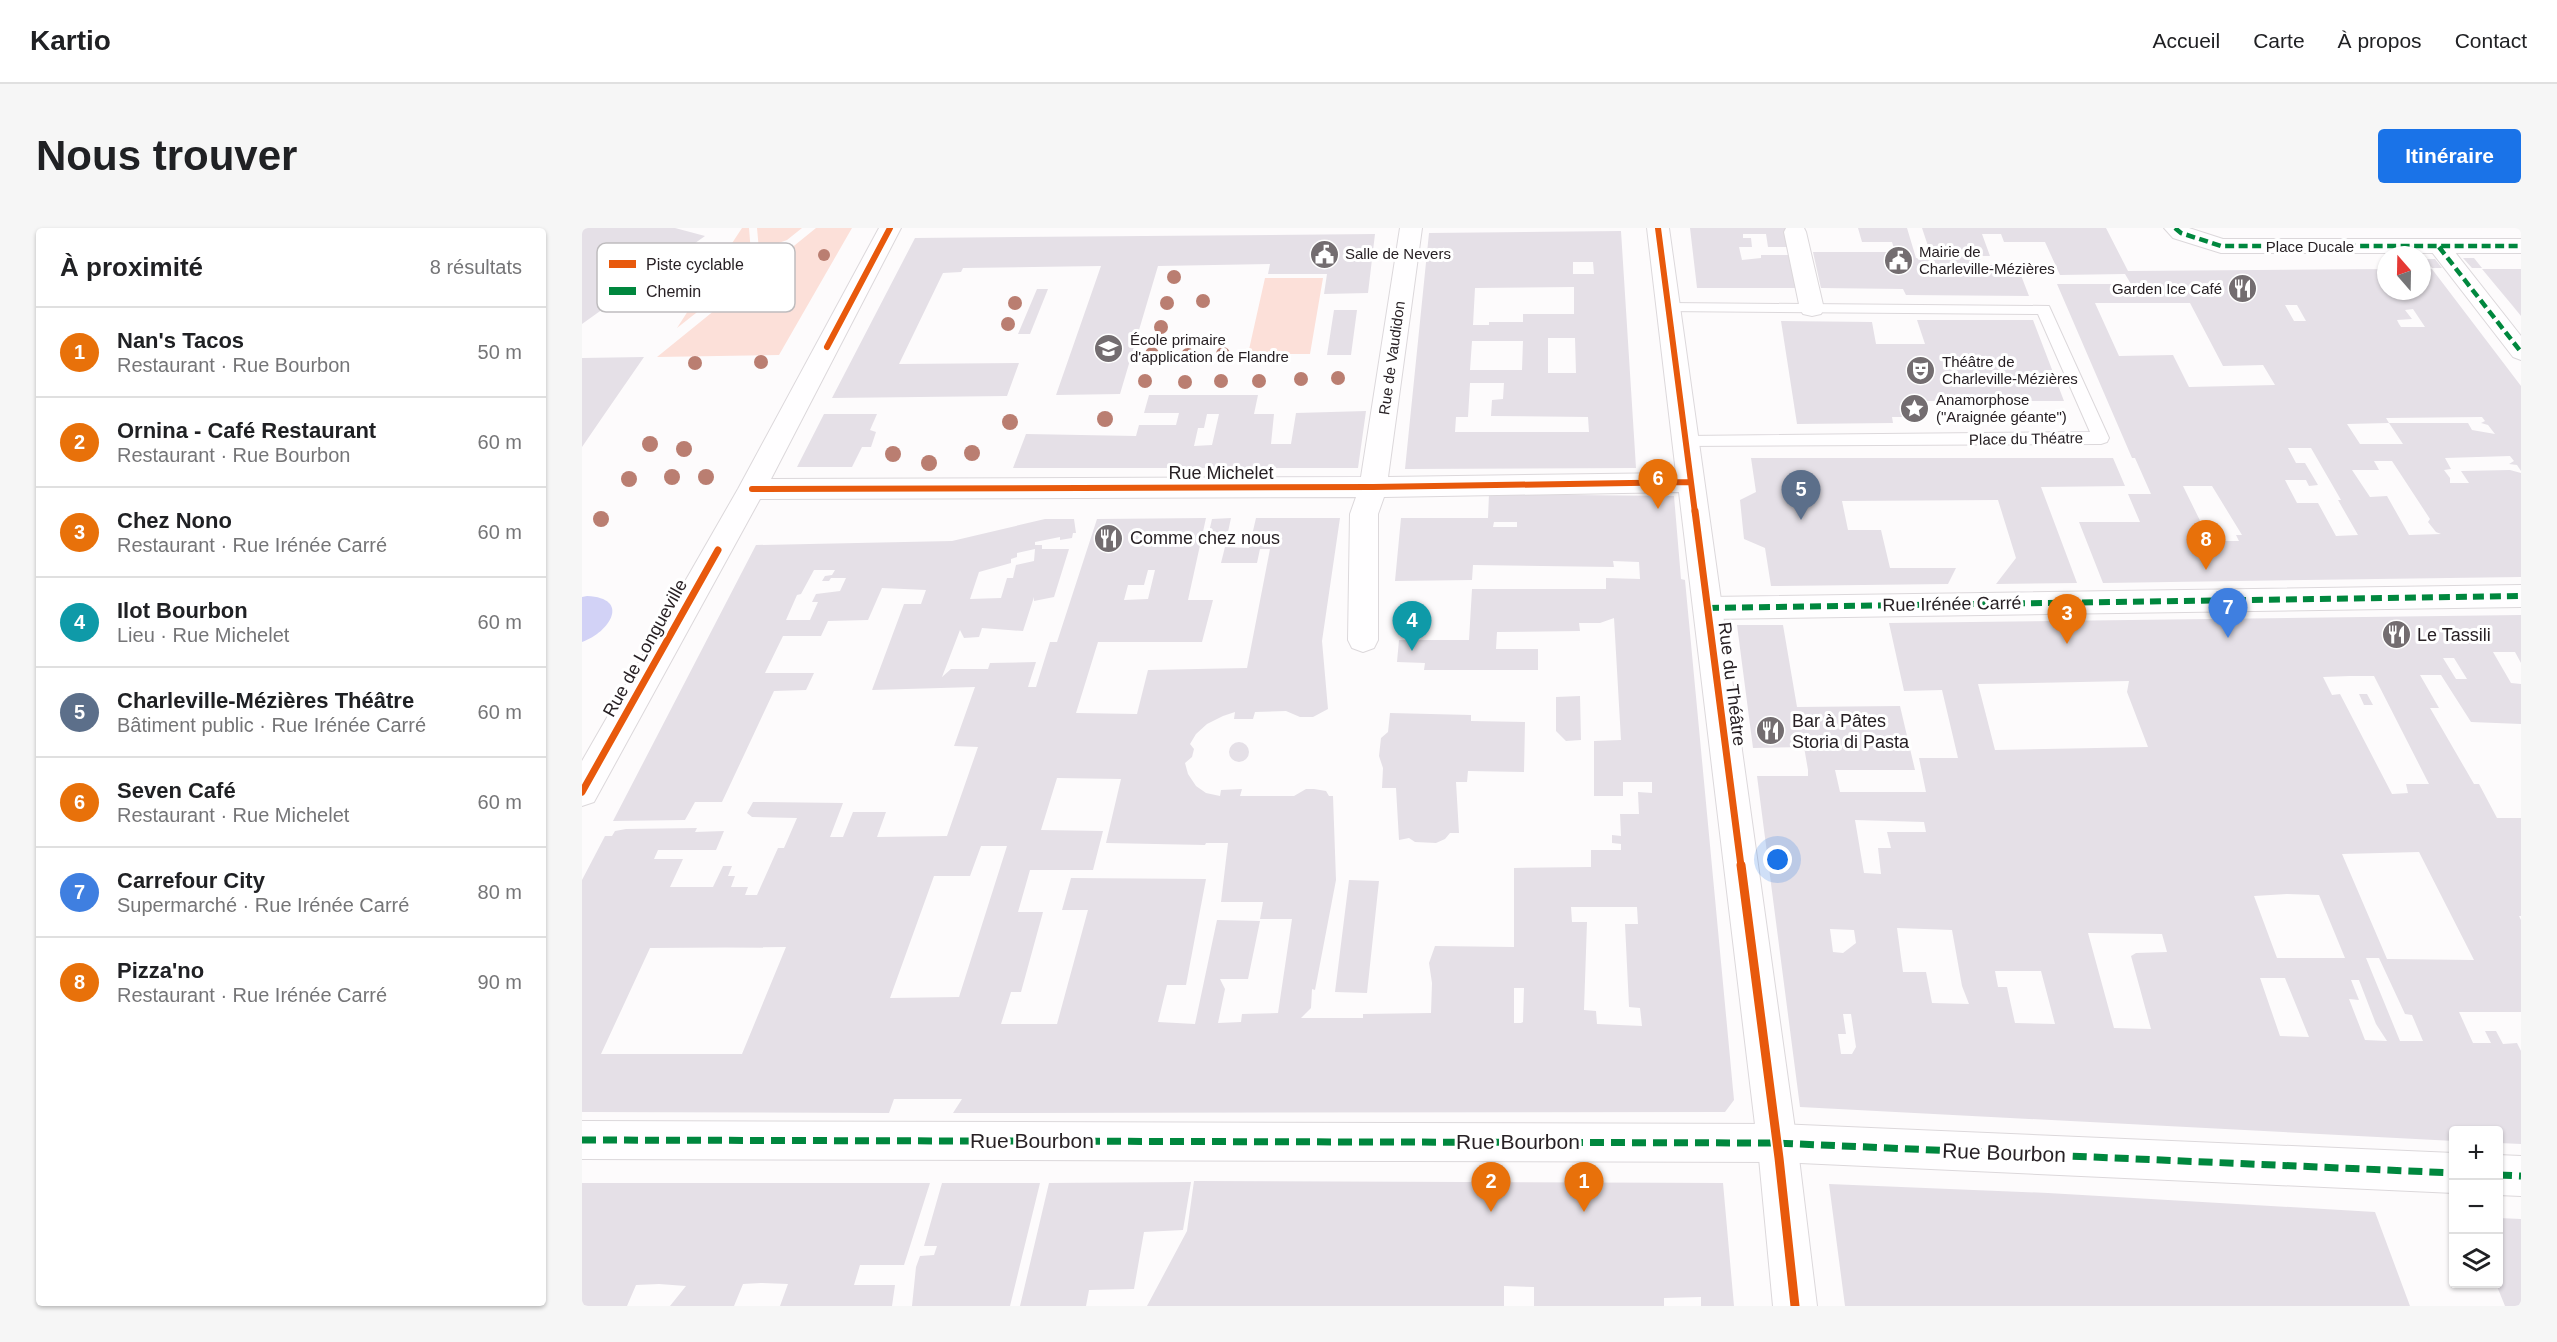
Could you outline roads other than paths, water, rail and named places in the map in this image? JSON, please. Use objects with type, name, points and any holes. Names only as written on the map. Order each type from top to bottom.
[{"type":"street","name":"Rue de Longueville","points":[[582,792],[752,489],[890,228]]},
{"type":"street","name":"Rue de Vaudidon","points":[[1373,487],[1411,228]]},
{"type":"street","name":"Rue du Théâtre","points":[[1658,228],[1795,1306]]},
{"type":"street","name":"Place Ducale","points":[[2175,228],[2181,233],[2221,246],[2521,246]]},
{"type":"street","points":[[1795,232],[1812,309]]},
{"type":"street","points":[[2439,247],[2521,352]]},
{"type":"street","name":"Rue Michelet","points":[[752,489],[1373,487],[1691,482]]},
{"type":"street","points":[[1363,640],[1364,514],[1373,487]]},
{"type":"street","name":"Rue Irénée Carré","points":[[1708,608],[2521,596]]},
{"type":"street","name":"Rue Bourbon","points":[[582,1140],[1776,1143],[2449,1173]]},
{"type":"street","points":[[2503,1175],[2521,1176]]},
{"type":"lane","name":"Place du Théatre","points":[[1669,308],[2044,309],[2101,438],[1687,442]]},
{"type":"water","points":[[582,597],[601,598],[609,603],[612,609],[607,624],[601,631],[582,642]]},
{"type":"place","name":"Salle de Nevers","points":[[1324,254]]},
{"type":"place","name":"Mairie de Charleville-Mézières","points":[[1898,261]]},
{"type":"place","name":"Garden Ice Café","points":[[2243,289]]},
{"type":"place","name":"École primaire d'application de Flandre","points":[[1109,349]]},
{"type":"place","name":"Théâtre de Charleville-Mézières","points":[[1921,371]]},
{"type":"place","name":"Anamorphose (\"Araignée géante\")","points":[[1915,409]]},
{"type":"place","name":"Seven Café","points":[[1658,509]]},
{"type":"place","name":"Charleville-Mézières Théâtre","points":[[1801,520]]},
{"type":"place","name":"Comme chez nous","points":[[1109,538]]},
{"type":"place","name":"Pizza'no","points":[[2206,570]]},
{"type":"place","name":"Le Tassili","points":[[2396,635]]},
{"type":"place","name":"Carrefour City","points":[[2228,638]]},
{"type":"place","name":"Chez Nono","points":[[2067,644]]},
{"type":"place","name":"Ilot Bourbon","points":[[1412,651]]},
{"type":"place","name":"Bar à Pâtes Storia di Pasta","points":[[1771,731]]},
{"type":"place","name":"Ornina - Café Restaurant","points":[[1491,1212]]},
{"type":"place","name":"Nan's Tacos","points":[[1584,1212]]}]
